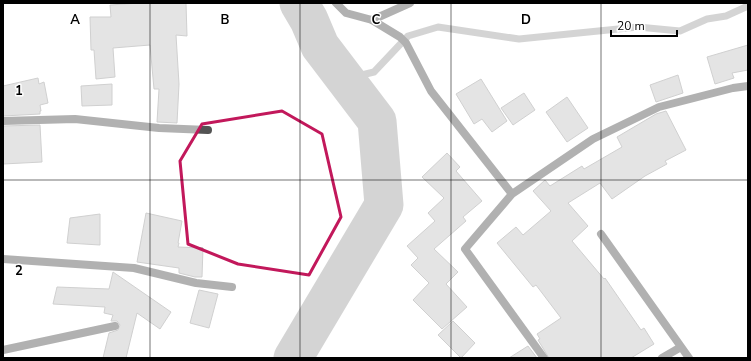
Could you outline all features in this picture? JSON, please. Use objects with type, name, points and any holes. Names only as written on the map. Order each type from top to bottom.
[{"type":"street","points":[[336,3],[346,13],[372,20],[400,36],[406,43],[431,91],[512,194]]},
{"type":"street","points":[[372,20],[410,3]]},
{"type":"street","points":[[544,358],[465,249],[512,194],[593,139],[659,107],[733,88],[748,86]]},
{"type":"street","points":[[3,121],[75,120],[160,128],[208,130]]},
{"type":"street","points":[[601,234],[689,358]]},
{"type":"street","points":[[3,259],[134,268],[196,283],[232,287]]},
{"type":"street","points":[[3,350],[115,326]]},
{"type":"street","points":[[662,358],[681,347]]},
{"type":"highlighted area","points":[[282,111],[322,134],[341,217],[309,275],[238,264],[188,244],[180,161],[202,124]]},
{"type":"building","points":[[139,3],[186,3],[187,36],[176,35],[179,84],[177,123],[157,122],[159,89],[154,89],[150,45],[113,48],[115,77],[96,79],[94,50],[91,50],[90,17],[111,17],[110,5]]},
{"type":"building","points":[[748,45],[748,70],[732,73],[734,78],[715,84],[707,57]]},
{"type":"building","points":[[678,75],[683,93],[656,102],[650,85]]},
{"type":"building","points":[[38,78],[39,84],[44,82],[48,103],[40,105],[40,114],[3,116],[3,86]]},
{"type":"building","points":[[481,79],[507,121],[492,132],[482,119],[474,124],[456,94]]},
{"type":"building","points":[[112,84],[112,105],[82,106],[81,86]]},
{"type":"building","points":[[524,93],[535,110],[513,125],[501,108]]},
{"type":"building","points":[[567,97],[588,128],[567,142],[546,112]]},
{"type":"building","points":[[666,111],[686,150],[665,161],[667,164],[645,176],[612,199],[600,183],[568,203],[588,226],[572,241],[604,279],[605,278],[641,330],[644,328],[654,344],[631,358],[549,358],[538,340],[540,339],[537,334],[561,318],[536,285],[533,287],[497,243],[516,227],[523,235],[551,211],[533,191],[545,180],[550,186],[582,166],[584,169],[622,147],[617,137],[656,114]]},
{"type":"building","points":[[40,125],[42,162],[3,164],[3,126]]},
{"type":"building","points":[[447,153],[460,167],[456,171],[482,201],[463,217],[466,221],[434,249],[458,272],[446,284],[467,307],[442,329],[413,300],[429,283],[411,265],[418,258],[407,246],[435,221],[428,213],[444,198],[422,177]]},
{"type":"building","points":[[146,213],[182,221],[178,247],[203,248],[202,277],[179,273],[179,268],[137,262]]},
{"type":"building","points":[[100,214],[100,245],[67,243],[70,218]]},
{"type":"building","points":[[113,272],[171,312],[160,329],[137,313],[126,358],[103,358],[109,333],[118,330],[120,325],[117,321],[111,321],[113,315],[104,313],[105,307],[53,304],[57,287],[109,289]]},
{"type":"building","points":[[199,290],[218,294],[209,328],[190,323]]},
{"type":"building","points":[[453,321],[475,343],[461,358],[438,335]]},
{"type":"building","points":[[528,346],[537,358],[509,358]]},
{"type":"waterway","points":[[293,358],[384,205],[377,121],[320,46],[309,20],[299,3]]},
{"type":"waterway","points":[[345,79],[374,72],[408,36],[438,27],[519,39],[638,27],[680,31],[707,19],[726,16],[748,6]]}]
